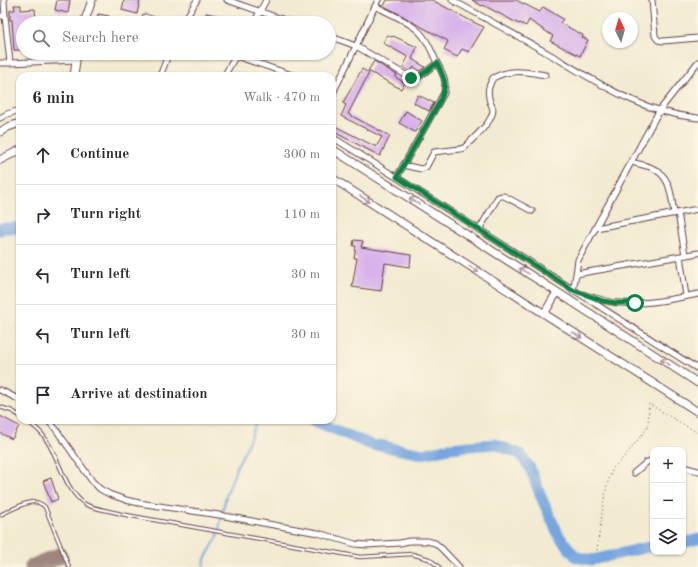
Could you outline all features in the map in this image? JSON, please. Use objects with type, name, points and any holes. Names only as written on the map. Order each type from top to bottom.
[{"type":"main road","points":[[85,16],[92,0]]},
{"type":"main road","points":[[75,72],[76,60]]},
{"type":"main road","points":[[0,132],[16,124]]},
{"type":"main road","points":[[0,160],[16,152]]},
{"type":"main road","points":[[336,152],[698,383]]},
{"type":"main road","points":[[336,181],[698,412]]},
{"type":"main road","points":[[544,314],[557,292]]},
{"type":"street","points":[[4,0],[3,16],[10,63]]},
{"type":"street","points":[[187,16],[197,0]]},
{"type":"street","points":[[227,0],[274,16]]},
{"type":"street","points":[[258,16],[266,0]]},
{"type":"street","points":[[336,84],[378,0]]},
{"type":"street","points":[[452,0],[622,96],[659,111],[683,117],[698,118]]},
{"type":"street","points":[[652,0],[655,36],[658,40],[663,41],[698,38]]},
{"type":"street","points":[[376,6],[414,27],[422,34],[444,76],[444,93],[397,177]]},
{"type":"street","points":[[336,39],[356,46],[415,79],[437,63]]},
{"type":"street","points":[[0,63],[39,60]]},
{"type":"street","points":[[162,72],[166,60]]},
{"type":"street","points":[[226,72],[233,60]]},
{"type":"street","points":[[253,60],[284,72]]},
{"type":"street","points":[[573,290],[578,260],[659,111],[698,62]]},
{"type":"street","points":[[404,165],[421,168],[426,166],[434,152],[464,148],[487,124],[492,114],[493,109],[487,90],[493,78],[504,73],[516,71],[545,75]]},
{"type":"street","points":[[0,118],[16,111]]},
{"type":"street","points":[[336,139],[698,369]]},
{"type":"street","points":[[632,162],[649,167],[665,177],[671,192],[676,213],[683,255],[686,296]]},
{"type":"street","points":[[479,230],[498,197],[504,196],[532,211]]},
{"type":"street","points":[[596,228],[698,209]]},
{"type":"street","points":[[576,274],[698,253]]},
{"type":"street","points":[[573,290],[603,301],[616,303],[654,301],[698,294]]},
{"type":"street","points":[[0,390],[16,398]]},
{"type":"street","points":[[51,424],[92,481],[100,489],[126,500],[318,533],[356,544],[367,545],[427,541],[434,543],[442,549],[459,567]]},
{"type":"street","points":[[634,473],[646,462],[650,461]]},
{"type":"street","points":[[686,468],[698,471]]},
{"type":"lane","points":[[0,408],[16,414]]},
{"type":"lane","points":[[31,424],[42,434],[52,450],[76,497],[86,505],[121,514],[360,556],[412,554],[429,559],[439,567]]},
{"type":"lane","points":[[0,514],[32,502],[42,504],[45,507],[69,567]]},
{"type":"path","points":[[597,550],[607,485],[613,468],[626,455],[648,427],[649,404],[698,433]]},
{"type":"building","points":[[57,0],[70,0],[68,13],[55,10]]},
{"type":"building","points":[[124,0],[140,0],[137,14],[122,10]]},
{"type":"building","points":[[387,0],[432,0],[484,27],[469,52],[462,49],[457,57],[444,50],[448,41],[384,6]]},
{"type":"building","points":[[472,0],[516,0],[540,12],[543,7],[563,19],[560,23],[583,35],[582,37],[588,40],[580,56],[550,41],[553,36],[529,20],[526,26],[520,23],[519,24]]},
{"type":"building","points":[[14,5],[21,5],[21,10],[35,9],[36,16],[16,16],[16,50],[14,50],[10,10],[15,10]]},
{"type":"building","points":[[206,13],[221,16],[205,16]]},
{"type":"building","points":[[98,14],[109,16],[98,16]]},
{"type":"building","points":[[387,35],[393,36],[417,47],[412,59],[425,67],[420,71],[414,67],[411,72],[403,67],[408,57],[383,43]]},
{"type":"building","points":[[374,61],[397,75],[395,77],[405,83],[401,89],[368,71]]},
{"type":"building","points":[[362,69],[369,73],[348,114],[390,136],[380,156],[336,133],[336,127],[376,147],[382,137],[341,116],[346,105],[343,103]]},
{"type":"building","points":[[418,95],[434,103],[429,111],[414,103]]},
{"type":"building","points":[[406,111],[422,121],[415,132],[399,123]]},
{"type":"building","points":[[354,240],[363,241],[361,247],[411,255],[410,267],[385,263],[381,291],[352,287],[357,258],[354,258],[356,246],[353,246]]},
{"type":"building","points":[[0,416],[19,426],[12,439],[0,433]]},
{"type":"building","points":[[51,478],[58,499],[51,502],[43,481]]},
{"type":"waterway","points":[[0,230],[2,228],[16,228]]},
{"type":"waterway","points":[[204,567],[205,559],[217,538],[226,496],[255,424]]},
{"type":"waterway","points":[[322,424],[374,446],[380,445],[423,454],[449,448],[495,444],[520,454],[530,468],[559,536],[576,557],[592,560],[650,547]]},
{"type":"waterway","points":[[686,542],[698,539]]},
{"type":"taxiway","points":[[33,567],[59,556]]},
{"type":"route","points":[[411,78],[415,79],[419,77],[437,63],[444,76],[445,87],[440,101],[397,177],[573,290],[603,301],[635,303]]}]
